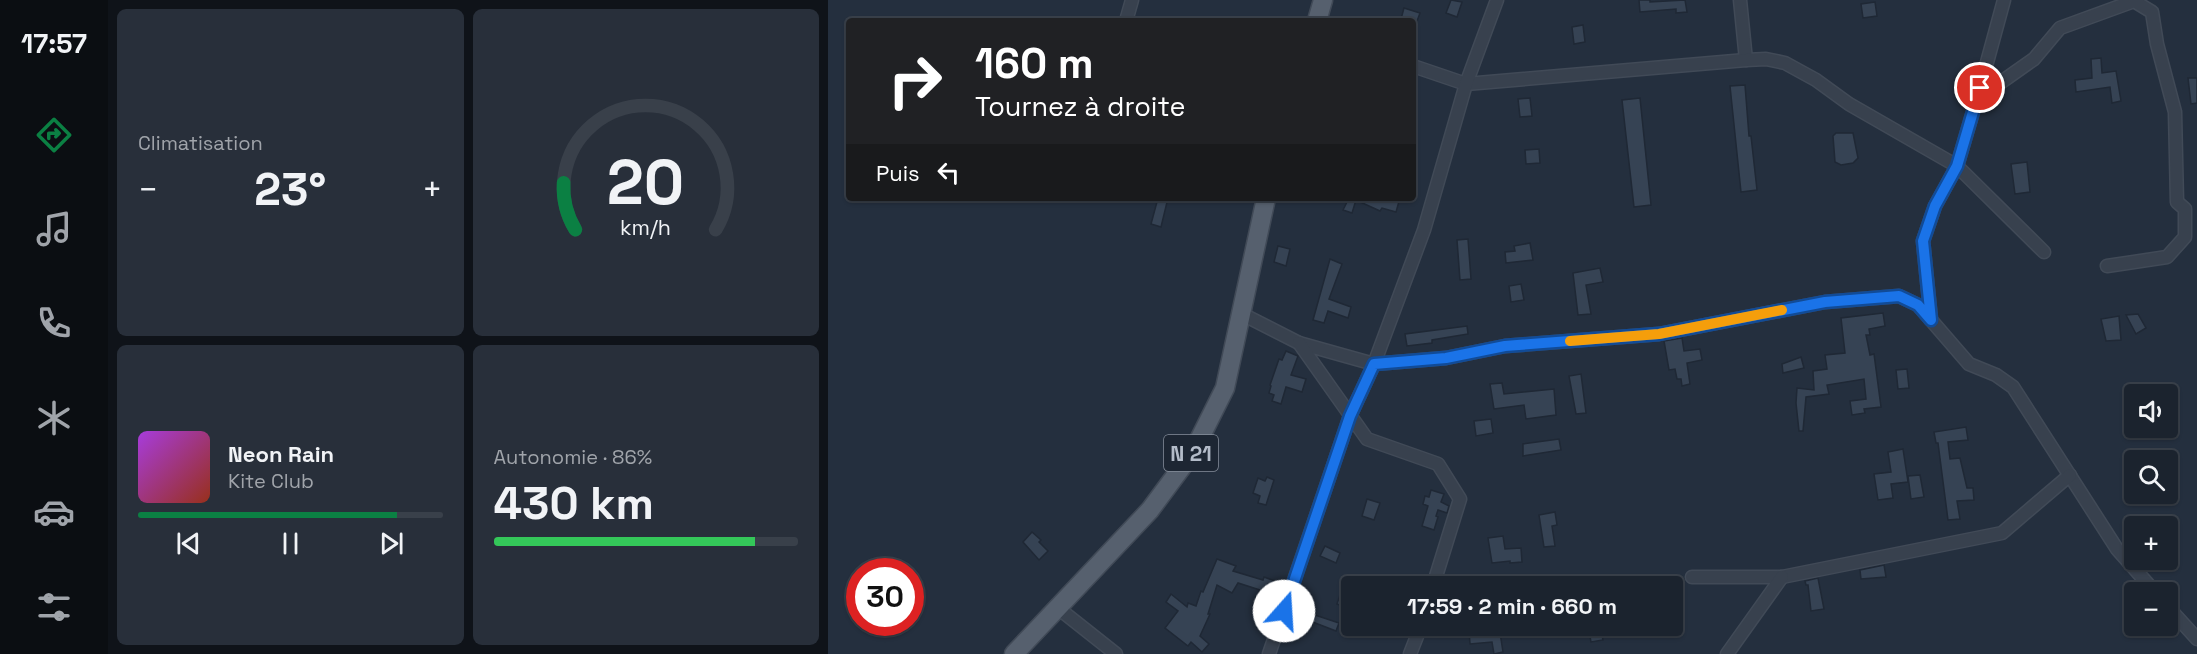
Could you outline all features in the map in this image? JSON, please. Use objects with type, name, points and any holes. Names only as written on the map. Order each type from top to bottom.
[{"type":"main road","points":[[1318,18],[1323,0]]},
{"type":"main road","name":"N 21","points":[[1014,654],[1150,510],[1192,452],[1225,388],[1265,201]]},
{"type":"street","points":[[1127,18],[1132,0]]},
{"type":"street","points":[[1269,654],[1350,416],[1374,364],[1424,230],[1466,84],[1497,0]]},
{"type":"street","points":[[1740,0],[1746,60]]},
{"type":"street","points":[[1931,320],[1923,241],[1935,206],[1957,166],[2004,0]]},
{"type":"street","points":[[1980,88],[1990,90],[2016,73],[2034,59],[2060,28],[2134,1],[2152,12],[2157,44],[2175,112],[2177,202],[2185,209],[2185,237],[2167,257],[2107,266]]},
{"type":"street","points":[[1416,67],[1466,84],[1746,60],[1766,59],[1785,63],[1816,80],[1849,104],[1957,166],[2044,252]]},
{"type":"street","points":[[1240,313],[1299,343],[1374,364],[1446,358],[1505,346],[1659,334],[1825,302],[1899,296],[1918,305],[1969,364],[1996,375],[2013,387],[2117,549],[2146,582]]},
{"type":"street","points":[[1299,343],[1367,439],[1438,464],[1460,500],[1436,576]]},
{"type":"street","points":[[1692,577],[1782,577],[2002,533],[2070,475]]},
{"type":"street","points":[[1727,654],[1782,577]]},
{"type":"street","points":[[1058,608],[1116,654]]},
{"type":"street","points":[[2178,618],[2197,639]]},
{"type":"street","points":[[1410,654],[1417,636]]},
{"type":"building","points":[[1451,0],[1462,2],[1457,17],[1446,13]]},
{"type":"building","points":[[1639,0],[1650,0],[1650,2],[1685,0],[1687,12],[1676,13],[1676,9],[1640,12]]},
{"type":"building","points":[[1875,2],[1877,16],[1863,18],[1861,4]]},
{"type":"building","points":[[1404,8],[1420,13],[1416,24],[1416,18],[1401,18]]},
{"type":"building","points":[[1583,25],[1585,42],[1574,44],[1572,27]]},
{"type":"building","points":[[2101,58],[2102,73],[2116,71],[2121,101],[2112,103],[2110,87],[2076,92],[2075,80],[2092,78],[2091,59]]},
{"type":"building","points":[[2188,78],[2197,78],[2197,103],[2191,104]]},
{"type":"building","points":[[1745,85],[1749,136],[1751,136],[1757,190],[1741,192],[1730,86]]},
{"type":"building","points":[[1530,98],[1532,116],[1520,117],[1518,99]]},
{"type":"building","points":[[1640,98],[1651,205],[1634,207],[1622,100]]},
{"type":"building","points":[[1836,133],[1853,133],[1858,158],[1853,163],[1841,165],[1835,162],[1833,136]]},
{"type":"building","points":[[1539,149],[1540,163],[1526,164],[1525,150]]},
{"type":"building","points":[[2027,162],[2030,192],[2015,194],[2011,164]]},
{"type":"building","points":[[1157,201],[1167,201],[1161,227],[1151,224]]},
{"type":"building","points":[[1348,201],[1356,201],[1352,213],[1343,210]]},
{"type":"building","points":[[1358,201],[1399,201],[1396,212],[1382,208],[1380,211]]},
{"type":"building","points":[[1468,239],[1471,279],[1460,280],[1457,240]]},
{"type":"building","points":[[1530,243],[1533,260],[1506,263],[1505,252],[1515,251],[1514,246]]},
{"type":"building","points":[[1278,246],[1290,249],[1286,266],[1274,262]]},
{"type":"building","points":[[1330,259],[1342,264],[1329,299],[1351,307],[1348,318],[1328,311],[1324,323],[1313,320]]},
{"type":"building","points":[[1600,268],[1603,282],[1586,285],[1591,314],[1578,315],[1573,273]]},
{"type":"building","points":[[1521,284],[1524,300],[1511,302],[1509,286]]},
{"type":"building","points":[[1883,313],[1885,326],[1869,329],[1870,335],[1866,335],[1870,355],[1874,354],[1881,407],[1864,409],[1865,413],[1852,415],[1850,401],[1866,399],[1864,379],[1827,385],[1829,394],[1806,397],[1803,431],[1799,431],[1797,388],[1814,390],[1813,371],[1827,369],[1825,355],[1845,353],[1841,318]]},
{"type":"building","points":[[2138,314],[2146,328],[2136,334],[2126,315]]},
{"type":"building","points":[[2119,316],[2121,340],[2106,341],[2101,319]]},
{"type":"building","points":[[1467,326],[1468,334],[1432,340],[1432,343],[1407,346],[1405,334]]},
{"type":"building","points":[[1682,338],[1684,351],[1700,349],[1702,360],[1687,363],[1690,384],[1682,386],[1681,379],[1677,379],[1675,369],[1669,370],[1664,341]]},
{"type":"building","points":[[1286,351],[1298,356],[1291,375],[1306,379],[1302,392],[1286,387],[1281,404],[1272,401],[1274,395],[1269,393],[1279,359],[1282,360]]},
{"type":"building","points":[[1801,357],[1804,368],[1783,373],[1782,364]]},
{"type":"building","points":[[1907,369],[1909,388],[1898,389],[1896,370]]},
{"type":"building","points":[[1581,374],[1586,413],[1576,414],[1569,376]]},
{"type":"building","points":[[1502,383],[1504,394],[1554,389],[1556,415],[1526,419],[1524,405],[1494,409],[1490,384]]},
{"type":"building","points":[[1491,419],[1493,433],[1476,436],[1474,421]]},
{"type":"building","points":[[1966,427],[1968,440],[1948,442],[1950,459],[1960,458],[1967,488],[1973,488],[1974,500],[1957,501],[1960,519],[1948,520],[1938,443],[1936,443],[1934,432]]},
{"type":"building","points":[[1559,439],[1561,450],[1523,456],[1523,444]]},
{"type":"building","points":[[1903,449],[1908,482],[1891,484],[1893,498],[1878,500],[1874,474],[1891,472],[1888,452]]},
{"type":"building","points":[[1920,475],[1924,497],[1911,499],[1908,476]]},
{"type":"building","points":[[1267,477],[1274,480],[1266,505],[1258,503],[1260,496],[1253,493],[1258,478],[1265,481]]},
{"type":"building","points":[[1431,490],[1444,494],[1441,502],[1449,506],[1447,513],[1438,510],[1434,530],[1422,526],[1428,506],[1423,504],[1425,496],[1429,497]]},
{"type":"building","points":[[1367,499],[1380,503],[1374,520],[1362,516]]},
{"type":"building","points":[[1555,512],[1557,525],[1552,526],[1555,546],[1544,547],[1539,515]]},
{"type":"building","points":[[1032,532],[1048,551],[1039,560],[1023,542]]},
{"type":"building","points":[[1503,536],[1505,549],[1521,548],[1522,562],[1492,563],[1488,538]]},
{"type":"building","points":[[1325,546],[1340,553],[1336,563],[1320,556]]},
{"type":"building","points":[[1217,559],[1236,566],[1233,571],[1263,580],[1264,577],[1275,581],[1270,597],[1259,593],[1260,590],[1238,583],[1232,593],[1217,585],[1208,614],[1210,614],[1200,636],[1209,644],[1202,652],[1191,642],[1188,646],[1165,628],[1178,611],[1166,602],[1171,594],[1187,607],[1188,603],[1196,606]]},
{"type":"building","points":[[1884,565],[1886,577],[1861,579],[1860,570]]},
{"type":"building","points":[[1818,578],[1824,609],[1811,611],[1808,585],[1805,581]]},
{"type":"building","points":[[1341,592],[1341,605],[1337,604]]},
{"type":"building","points":[[1312,614],[1339,623],[1336,631],[1310,621]]},
{"type":"building","points":[[1469,636],[1501,636],[1503,652],[1494,654],[1492,642],[1470,644]]},
{"type":"building","points":[[1590,636],[1602,636],[1603,640],[1591,642]]},
{"type":"slow traffic","points":[[1570,341],[1659,334],[1782,310]]},
{"type":"route","points":[[1284,611],[1350,416],[1374,364],[1446,358],[1505,346],[1659,334],[1825,302],[1899,296],[1918,305],[1931,320],[1923,241],[1935,206],[1957,166],[1980,88]]}]
